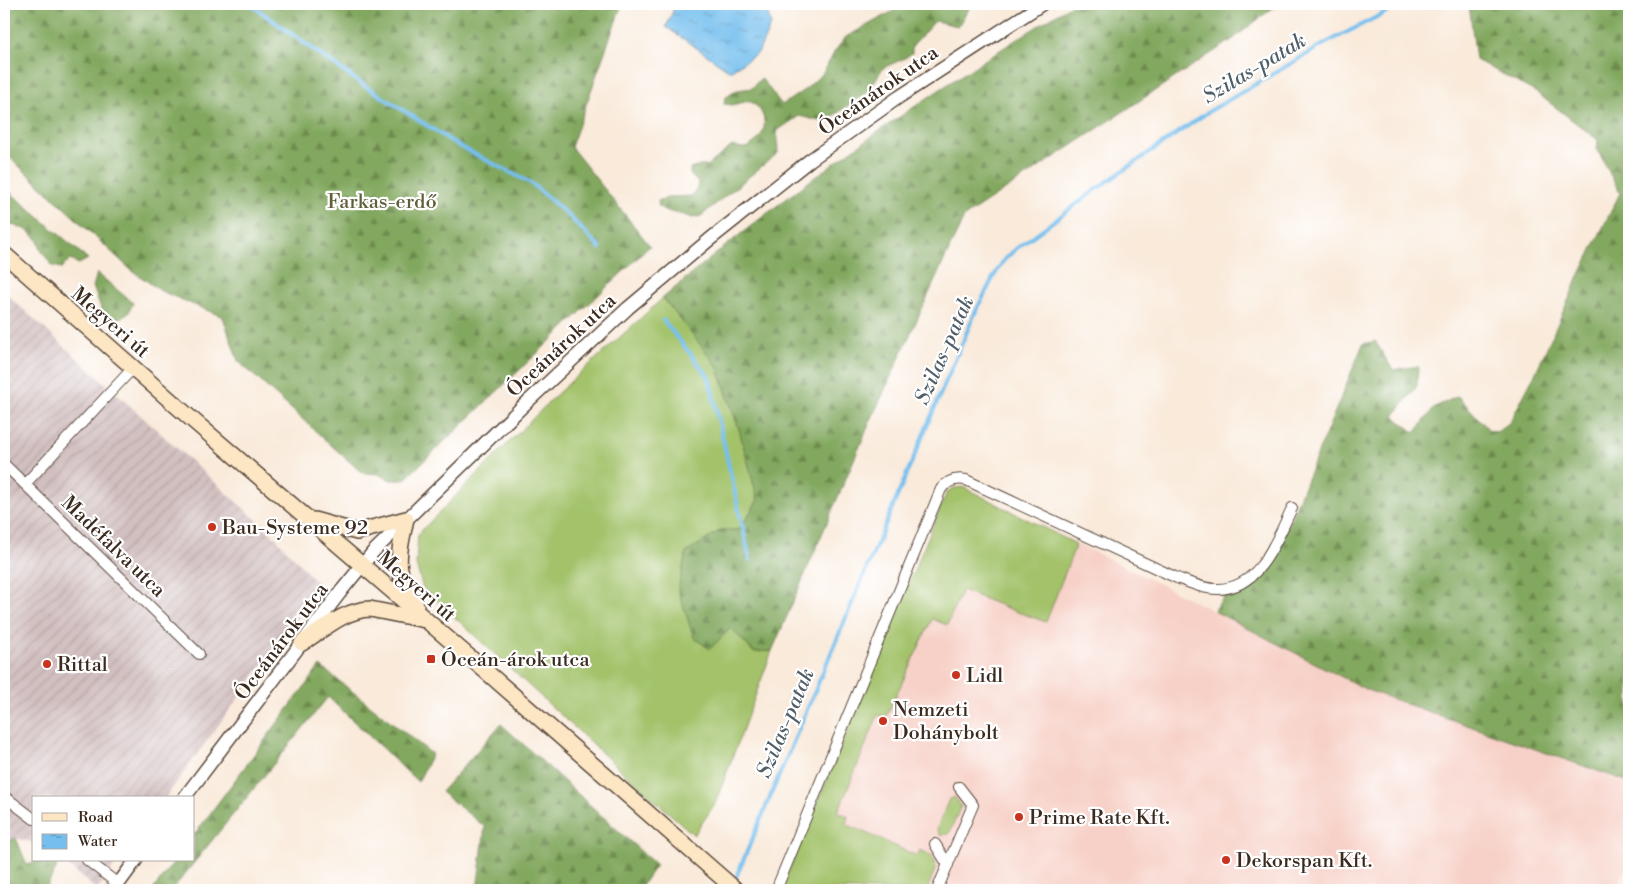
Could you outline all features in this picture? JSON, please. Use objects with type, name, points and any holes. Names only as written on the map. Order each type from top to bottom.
[{"type":"main road","name":"Megyeri út","points":[[4,254],[736,890]]},
{"type":"main road","points":[[299,512],[317,522],[357,532],[406,519],[398,563],[400,576],[407,593],[426,621]]},
{"type":"main road","points":[[302,644],[352,611],[362,609],[370,608],[426,621]]},
{"type":"street","name":"Óceánárok utca","points":[[186,796],[362,566],[406,519],[628,308],[709,240],[810,160],[899,97],[1042,4]]},
{"type":"street","points":[[24,484],[133,368]]},
{"type":"street","name":"Madéfalva utca","points":[[4,464],[199,654]]},
{"type":"street","points":[[776,890],[941,489],[947,482],[959,479],[966,480],[1177,578],[1198,586],[1220,589],[1237,585],[1255,573],[1274,544],[1292,508]]},
{"type":"street","points":[[937,890],[973,805],[959,787]]},
{"type":"street","points":[[4,796],[32,817]]},
{"type":"street","points":[[935,844],[948,865]]},
{"type":"street","points":[[89,862],[116,887],[135,862]]},
{"type":"shaded area","points":[[4,292],[272,534],[320,586],[166,796],[32,796],[32,842],[16,838],[4,844]]},
{"type":"shaded area","points":[[963,487],[1214,611],[1367,690],[1629,782],[1629,861],[1616,890],[781,890],[947,492],[954,488]]},
{"type":"shaded area","points":[[64,862],[118,862],[97,890]]},
{"type":"green space","name":"Farkas-erdő","points":[[4,4],[622,4],[571,147],[650,246],[404,480],[390,480],[378,474],[362,473],[238,361],[223,317],[161,291],[131,270],[4,152]]},
{"type":"green space","points":[[906,4],[972,4],[958,26],[935,21],[912,46],[912,53],[883,68],[867,93],[824,122],[799,116],[777,131],[778,153],[701,216],[692,218],[659,207],[658,201],[669,197],[692,196],[699,184],[690,174],[690,169],[707,166],[732,146],[748,147],[761,135],[764,129],[764,122],[760,110],[749,101],[732,105],[724,104],[725,98],[737,90],[752,88],[761,78],[782,105],[807,88],[823,73],[835,51],[846,37]]},
{"type":"green space","points":[[1073,4],[1278,4],[1233,39],[964,217],[871,420],[772,651],[754,652],[731,628],[710,649],[694,638],[678,590],[686,553],[721,530],[739,530],[758,500],[739,429],[717,366],[663,298],[761,218],[862,143],[966,72]]},
{"type":"green space","points":[[1469,4],[1629,4],[1629,782],[1367,690],[1214,611],[1224,596],[1246,590],[1266,569],[1279,547],[1363,344],[1375,341],[1393,370],[1418,366],[1417,386],[1394,416],[1415,433],[1435,407],[1458,396],[1489,430],[1497,432],[1510,422],[1535,374],[1580,274],[1620,193],[1597,149],[1598,140],[1537,93],[1476,60]]},
{"type":"green space","points":[[4,187],[88,259],[79,264],[70,260],[62,268],[52,266],[41,250],[37,239],[27,230],[4,222]]},
{"type":"green space","points":[[97,273],[133,303],[128,314],[110,322],[101,314],[101,308],[93,287]]},
{"type":"green space","points":[[663,298],[717,365],[739,429],[758,500],[739,530],[721,530],[686,553],[678,590],[694,637],[710,649],[731,627],[753,652],[772,651],[715,804],[694,835],[627,776],[423,588],[416,565],[418,534],[557,394]]},
{"type":"green space","points":[[963,487],[1076,544],[1046,622],[962,590],[947,625],[932,619],[886,717],[878,715],[838,812],[848,816],[846,824],[917,856],[920,850],[931,855],[936,867],[927,890],[781,890],[947,492],[954,488]]},
{"type":"green space","points":[[320,666],[432,754],[418,782],[328,697],[195,862],[195,834]]},
{"type":"green space","points":[[501,724],[656,865],[639,890],[477,890],[485,827],[441,792]]},
{"type":"green space","points":[[955,797],[961,806],[949,834],[940,835],[937,829],[949,799]]},
{"type":"green space","points":[[16,838],[27,865],[35,862],[53,862],[57,867],[45,890],[4,890],[4,844]]},
{"type":"green space","points":[[174,862],[195,862],[172,890],[153,890]]},
{"type":"water","points":[[676,4],[765,4],[771,25],[758,53],[730,71],[666,27]]},
{"type":"waterway","points":[[250,4],[356,80],[459,146],[531,183],[568,215],[600,248]]},
{"type":"waterway","name":"Szilas-patak","points":[[734,882],[974,315],[1004,260],[1017,248],[1101,186],[1208,112],[1326,43],[1402,4]]},
{"type":"waterway","points":[[663,320],[709,377],[750,560]]},
{"type":"place","name":"Bau-Systeme 92","points":[[212,527]]},
{"type":"place","name":"Óceán-árok utca","points":[[431,659]]},
{"type":"place","name":"Rittal","points":[[47,664]]},
{"type":"place","name":"Lidl","points":[[956,675]]},
{"type":"place","name":"Nemzeti Dohánybolt","points":[[883,721]]},
{"type":"place","name":"Prime Rate Kft.","points":[[1019,817]]},
{"type":"place","name":"Dekorspan Kft.","points":[[1226,860]]}]
